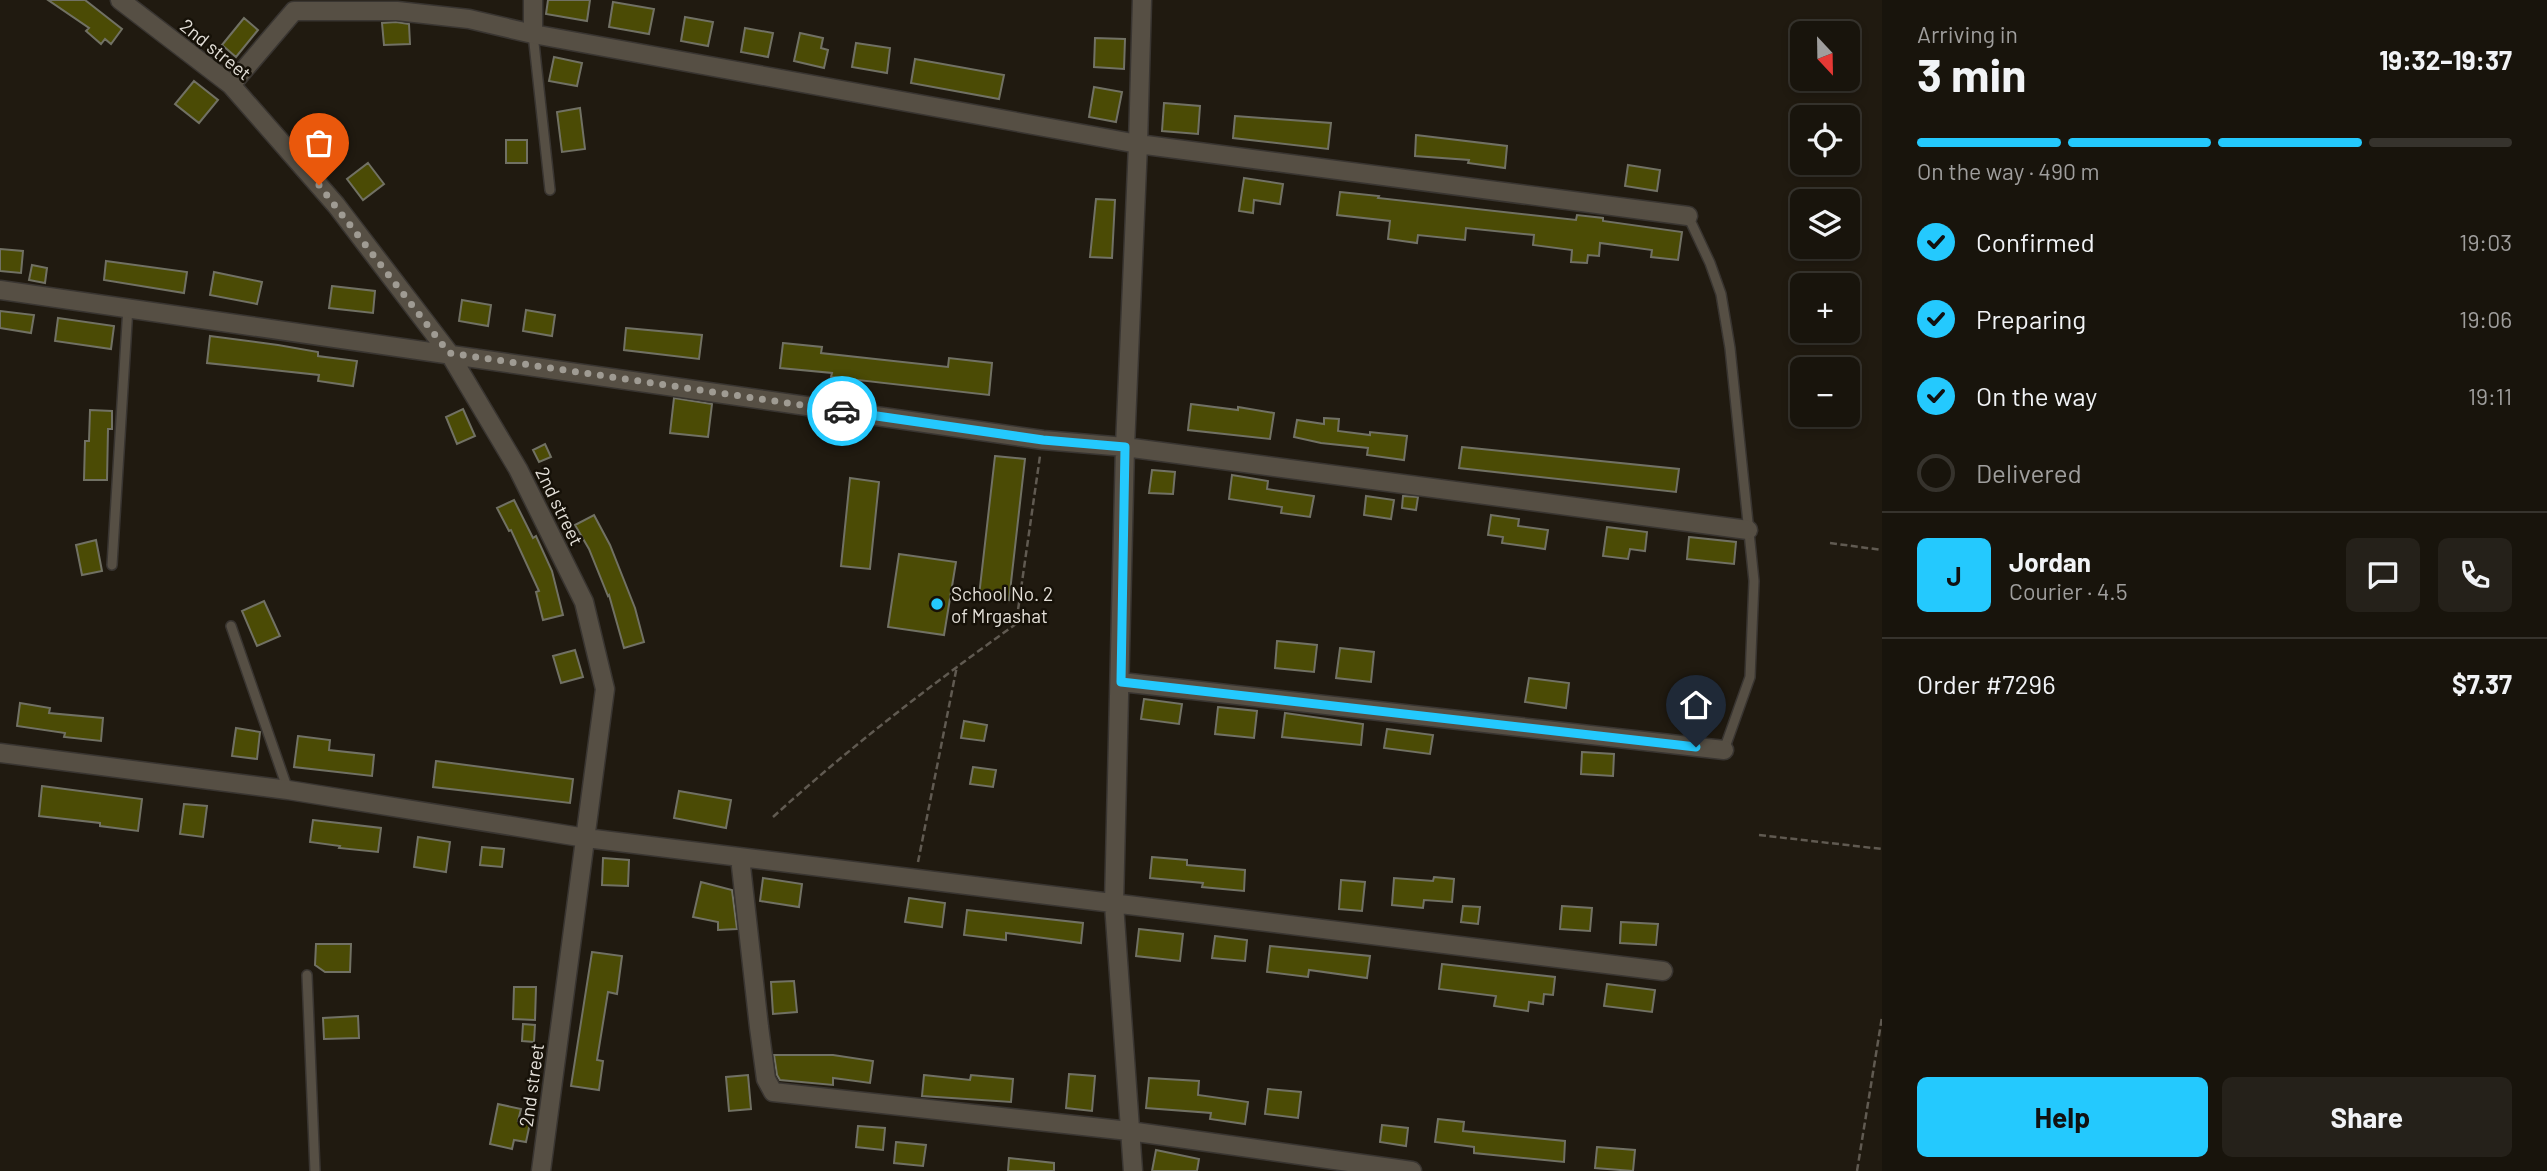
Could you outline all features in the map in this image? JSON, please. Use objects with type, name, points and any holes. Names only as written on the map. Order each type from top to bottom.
[{"type":"street","name":"2nd street","points":[[120,0],[231,85],[336,205],[449,353],[518,469],[584,602],[605,689],[541,1171]]},
{"type":"street","points":[[533,0],[533,34]]},
{"type":"street","points":[[1133,1171],[1114,904],[1125,447],[1142,0]]},
{"type":"street","points":[[231,85],[292,6],[397,11],[469,19],[533,34],[1138,144],[1688,216]]},
{"type":"street","points":[[0,290],[1043,440],[1125,447],[1748,530]]},
{"type":"street","points":[[1121,682],[1724,750]]},
{"type":"street","points":[[0,753],[288,790],[586,838],[1663,971]]},
{"type":"street","points":[[740,857],[766,1079],[773,1092],[1129,1131],[1412,1171]]},
{"type":"lane","points":[[533,34],[550,190]]},
{"type":"lane","points":[[1688,216],[1721,294],[1730,348],[1754,581],[1750,677],[1724,750]]},
{"type":"lane","points":[[112,565],[128,307]]},
{"type":"lane","points":[[231,626],[288,790]]},
{"type":"lane","points":[[307,975],[315,1171]]},
{"type":"path","points":[[773,817],[836,760],[1016,624],[1043,440]]},
{"type":"path","points":[[1830,543],[1882,550]]},
{"type":"path","points":[[914,879],[957,666]]},
{"type":"path","points":[[1759,835],[1882,849]]},
{"type":"path","points":[[1857,1171],[1882,1017]]},
{"type":"building","points":[[48,0],[85,0],[122,29],[111,44],[105,39],[101,44],[86,31],[89,28]]},
{"type":"building","points":[[548,0],[590,0],[587,21],[546,14]]},
{"type":"building","points":[[613,2],[654,9],[649,34],[609,27]]},
{"type":"building","points":[[685,17],[713,22],[708,46],[681,41]]},
{"type":"building","points":[[244,18],[258,30],[236,57],[222,45]]},
{"type":"building","points":[[382,23],[409,24],[410,44],[384,45]]},
{"type":"building","points":[[745,28],[773,33],[768,57],[741,52]]},
{"type":"building","points":[[800,33],[823,38],[821,48],[828,50],[824,68],[794,61]]},
{"type":"building","points":[[1095,38],[1125,39],[1124,69],[1094,67]]},
{"type":"building","points":[[856,43],[890,48],[887,73],[852,67]]},
{"type":"building","points":[[554,57],[582,63],[577,86],[549,81]]},
{"type":"building","points":[[915,59],[1004,75],[999,99],[911,83]]},
{"type":"building","points":[[194,81],[218,100],[199,123],[175,104]]},
{"type":"building","points":[[1094,87],[1122,92],[1116,122],[1089,117]]},
{"type":"building","points":[[1164,103],[1200,106],[1198,134],[1162,131]]},
{"type":"building","points":[[580,108],[585,149],[562,152],[557,112]]},
{"type":"building","points":[[1235,116],[1331,123],[1328,149],[1233,138]]},
{"type":"building","points":[[1416,135],[1507,146],[1505,168],[1468,163],[1469,160],[1415,156]]},
{"type":"building","points":[[506,140],[527,140],[527,163],[506,163]]},
{"type":"building","points":[[368,163],[384,184],[363,200],[347,179]]},
{"type":"building","points":[[1628,165],[1660,170],[1657,191],[1625,186]]},
{"type":"building","points":[[1244,178],[1283,184],[1280,204],[1254,200],[1253,213],[1239,211]]},
{"type":"building","points":[[1340,192],[1576,220],[1577,215],[1603,218],[1603,221],[1682,232],[1678,260],[1651,257],[1652,250],[1600,243],[1599,256],[1588,255],[1587,263],[1571,262],[1572,250],[1533,245],[1534,235],[1466,228],[1465,240],[1418,235],[1417,243],[1388,239],[1390,221],[1337,215]]},
{"type":"building","points":[[1096,199],[1115,200],[1112,258],[1090,257]]},
{"type":"building","points":[[0,249],[23,251],[21,273],[0,271]]},
{"type":"building","points":[[106,261],[187,272],[184,293],[104,280]]},
{"type":"building","points":[[32,265],[47,268],[45,283],[29,280]]},
{"type":"building","points":[[214,272],[262,282],[257,304],[210,295]]},
{"type":"building","points":[[332,286],[375,291],[373,313],[329,308]]},
{"type":"building","points":[[462,300],[491,305],[488,326],[459,321]]},
{"type":"building","points":[[526,310],[555,315],[552,336],[523,331]]},
{"type":"building","points":[[0,311],[34,315],[31,333],[0,328]]},
{"type":"building","points":[[58,318],[114,326],[111,349],[55,341]]},
{"type":"building","points":[[626,328],[702,335],[699,359],[624,350]]},
{"type":"building","points":[[210,336],[278,345],[318,352],[318,356],[357,361],[353,386],[318,381],[319,375],[207,363]]},
{"type":"building","points":[[783,343],[822,347],[821,353],[948,367],[949,358],[992,363],[989,395],[831,377],[832,373],[780,368]]},
{"type":"building","points":[[674,398],[712,404],[708,437],[670,433]]},
{"type":"building","points":[[1191,404],[1274,413],[1270,439],[1188,430]]},
{"type":"building","points":[[463,409],[475,436],[457,444],[446,417]]},
{"type":"building","points":[[90,410],[112,411],[112,429],[108,429],[107,480],[84,480],[85,441],[89,441]]},
{"type":"building","points":[[1324,418],[1339,419],[1338,431],[1407,436],[1404,460],[1367,455],[1368,448],[1294,437],[1297,420],[1324,424]]},
{"type":"building","points":[[545,444],[551,457],[539,462],[533,450]]},
{"type":"building","points":[[1462,447],[1679,469],[1676,492],[1459,468]]},
{"type":"building","points":[[995,456],[1025,459],[1009,600],[979,596]]},
{"type":"building","points":[[1152,470],[1175,472],[1173,494],[1149,493]]},
{"type":"building","points":[[1232,475],[1268,481],[1267,489],[1314,496],[1310,517],[1281,513],[1282,507],[1229,499]]},
{"type":"building","points":[[850,478],[879,482],[870,569],[841,566]]},
{"type":"building","points":[[1366,496],[1394,500],[1391,519],[1364,515]]},
{"type":"building","points":[[1403,496],[1418,497],[1416,510],[1402,508]]},
{"type":"building","points":[[514,500],[533,538],[536,536],[552,571],[563,615],[543,620],[536,592],[539,591],[511,530],[509,531],[497,508]]},
{"type":"building","points":[[594,515],[610,545],[635,608],[644,642],[624,648],[609,595],[589,549],[575,525]]},
{"type":"building","points":[[1491,515],[1519,519],[1518,526],[1548,530],[1545,549],[1502,543],[1503,537],[1488,535]]},
{"type":"building","points":[[1607,527],[1647,532],[1645,551],[1630,549],[1628,559],[1603,556]]},
{"type":"building","points":[[1689,537],[1736,542],[1734,564],[1687,559]]},
{"type":"building","points":[[96,540],[102,571],[82,575],[76,545]]},
{"type":"building","points":[[899,554],[956,562],[944,635],[888,627]]},
{"type":"building","points":[[264,601],[280,636],[257,646],[242,611]]},
{"type":"building","points":[[1277,641],[1317,645],[1314,672],[1275,668]]},
{"type":"building","points":[[1340,648],[1374,652],[1371,682],[1336,678]]},
{"type":"building","points":[[575,650],[583,677],[561,683],[553,656]]},
{"type":"building","points":[[1529,678],[1569,683],[1566,708],[1525,702]]},
{"type":"building","points":[[1688,693],[1712,696],[1709,722],[1685,719]]},
{"type":"building","points":[[1144,699],[1182,704],[1179,724],[1141,719]]},
{"type":"building","points":[[20,703],[50,708],[49,713],[103,718],[101,741],[64,737],[65,733],[17,726]]},
{"type":"building","points":[[1218,707],[1257,711],[1254,738],[1215,734]]},
{"type":"building","points":[[1285,713],[1363,724],[1361,745],[1282,737]]},
{"type":"building","points":[[964,721],[987,725],[984,741],[961,738]]},
{"type":"building","points":[[236,728],[260,732],[257,759],[232,756]]},
{"type":"building","points":[[1387,729],[1433,735],[1430,754],[1384,748]]},
{"type":"building","points":[[298,736],[330,740],[329,750],[374,755],[372,776],[294,767]]},
{"type":"building","points":[[1582,752],[1614,754],[1613,776],[1581,774]]},
{"type":"building","points":[[436,761],[573,779],[570,803],[433,787]]},
{"type":"building","points":[[973,767],[996,770],[993,787],[970,784]]},
{"type":"building","points":[[42,786],[142,799],[138,831],[100,826],[100,823],[39,816]]},
{"type":"building","points":[[679,791],[731,800],[726,828],[674,818]]},
{"type":"building","points":[[184,804],[207,806],[203,837],[180,834]]},
{"type":"building","points":[[313,820],[381,828],[378,852],[310,842]]},
{"type":"building","points":[[418,837],[450,842],[446,872],[414,867]]},
{"type":"building","points":[[482,847],[504,849],[502,867],[480,865]]},
{"type":"building","points":[[1152,857],[1187,860],[1187,865],[1245,870],[1244,891],[1202,887],[1203,883],[1150,878]]},
{"type":"building","points":[[603,858],[629,860],[628,886],[602,885]]},
{"type":"building","points":[[1434,877],[1454,879],[1452,902],[1424,900],[1423,908],[1392,905],[1394,878],[1433,881]]},
{"type":"building","points":[[763,878],[802,884],[799,907],[760,901]]},
{"type":"building","points":[[1341,880],[1365,882],[1362,911],[1339,909]]},
{"type":"building","points":[[701,882],[732,890],[737,929],[718,930],[718,922],[693,917]]},
{"type":"building","points":[[909,898],[945,903],[942,927],[905,922]]},
{"type":"building","points":[[1463,906],[1480,907],[1478,924],[1461,922]]},
{"type":"building","points":[[1562,906],[1592,908],[1590,931],[1560,929]]},
{"type":"building","points":[[967,910],[1083,923],[1081,943],[1006,933],[1006,940],[964,935]]},
{"type":"building","points":[[1621,922],[1658,924],[1656,945],[1620,943]]},
{"type":"building","points":[[1139,929],[1183,934],[1180,961],[1136,956]]},
{"type":"building","points":[[1215,936],[1247,940],[1245,961],[1212,958]]},
{"type":"building","points":[[316,944],[351,944],[350,972],[325,972],[315,965]]},
{"type":"building","points":[[1270,946],[1370,956],[1367,978],[1309,970],[1308,977],[1267,972]]},
{"type":"building","points":[[592,952],[622,956],[617,994],[608,992],[597,1060],[603,1061],[599,1090],[571,1086]]},
{"type":"building","points":[[1442,964],[1555,977],[1553,995],[1544,994],[1543,1004],[1529,1002],[1528,1011],[1494,1006],[1496,996],[1439,989]]},
{"type":"building","points":[[794,981],[797,1012],[773,1014],[771,982]]},
{"type":"building","points":[[1607,984],[1655,990],[1652,1012],[1604,1006]]},
{"type":"building","points":[[514,987],[536,987],[535,1020],[513,1019]]},
{"type":"building","points":[[358,1016],[359,1038],[324,1039],[323,1018]]},
{"type":"building","points":[[523,1024],[535,1025],[534,1042],[522,1041]]},
{"type":"building","points":[[774,1055],[833,1055],[873,1061],[870,1083],[833,1078],[833,1085],[780,1080]]},
{"type":"building","points":[[1069,1074],[1095,1076],[1092,1111],[1066,1108]]},
{"type":"building","points":[[748,1075],[751,1109],[729,1111],[726,1077]]},
{"type":"building","points":[[924,1075],[970,1080],[971,1075],[1013,1079],[1011,1102],[922,1096]]},
{"type":"building","points":[[1149,1078],[1199,1081],[1198,1095],[1248,1102],[1245,1124],[1210,1119],[1211,1113],[1146,1108]]},
{"type":"building","points":[[1268,1089],[1301,1092],[1298,1118],[1265,1114]]},
{"type":"building","points":[[498,1104],[521,1109],[518,1121],[530,1123],[526,1142],[514,1140],[512,1149],[490,1144]]},
{"type":"building","points":[[1438,1119],[1464,1122],[1463,1131],[1565,1141],[1564,1162],[1474,1153],[1474,1147],[1435,1142]]},
{"type":"building","points":[[1382,1125],[1408,1128],[1406,1146],[1380,1142]]},
{"type":"building","points":[[858,1126],[885,1128],[883,1150],[856,1147]]},
{"type":"building","points":[[896,1142],[926,1145],[923,1166],[894,1163]]},
{"type":"building","points":[[1597,1147],[1635,1150],[1633,1171],[1595,1168]]},
{"type":"building","points":[[1156,1150],[1199,1159],[1197,1171],[1152,1171]]},
{"type":"building","points":[[1009,1158],[1054,1163],[1054,1171],[1008,1171]]},
{"type":"way so far","points":[[319,185],[449,353],[842,411]]},
{"type":"place","name":"School No. 2 of Mrgashat","points":[[937,604]]},
{"type":"route","points":[[842,411],[1043,440],[1125,447],[1121,682],[1696,747]]}]
